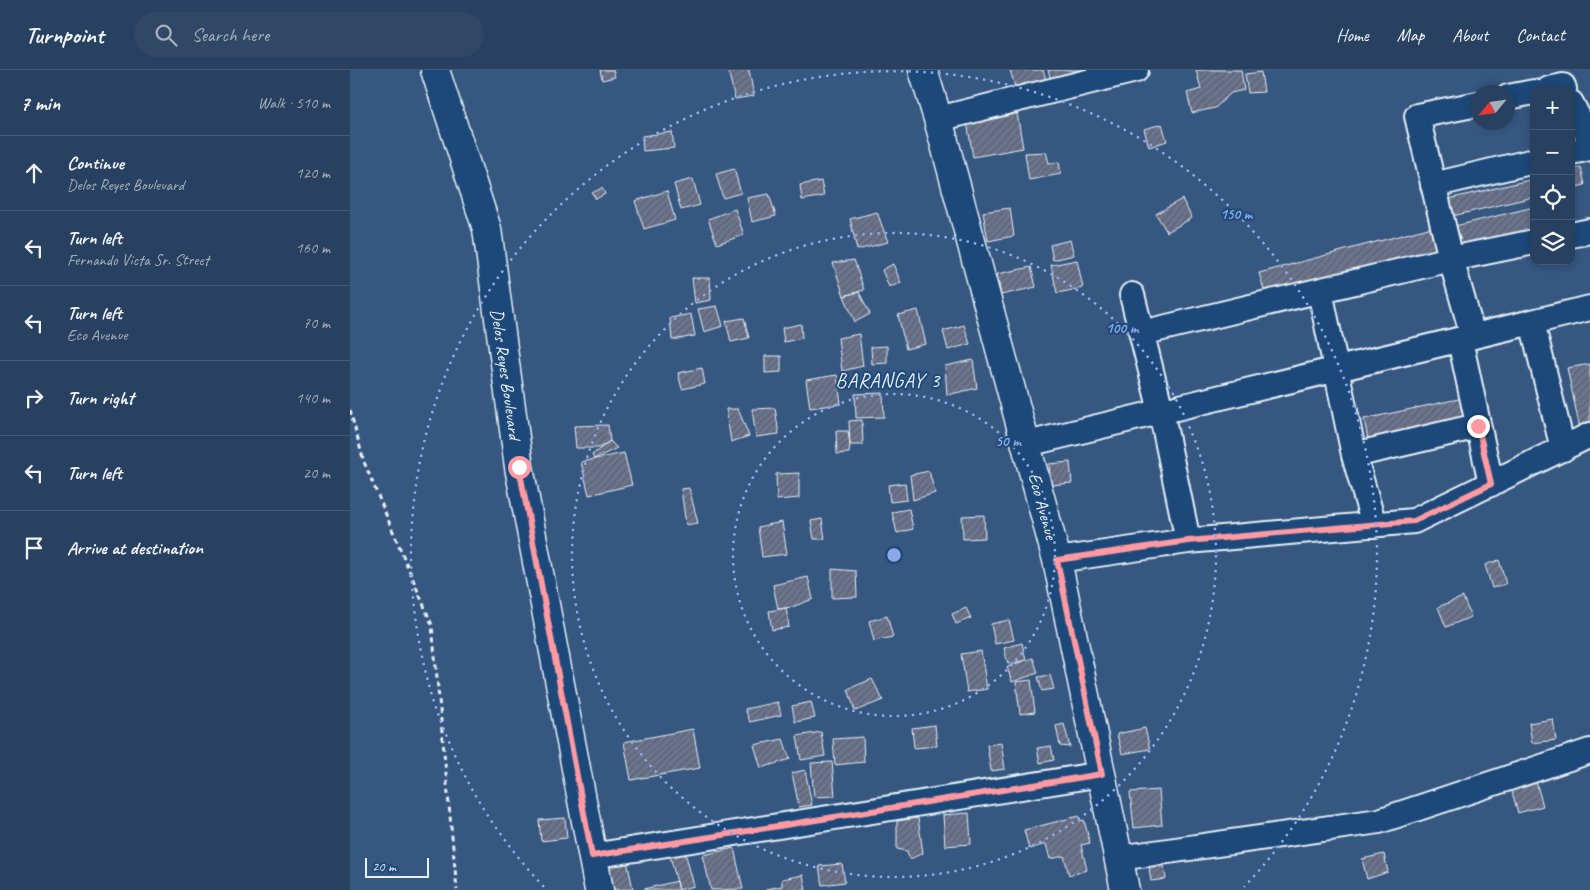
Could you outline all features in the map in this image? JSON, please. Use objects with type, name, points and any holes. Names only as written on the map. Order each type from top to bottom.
[{"type":"main road","name":"Delos Reyes Boulevard","points":[[435,70],[486,229],[519,467],[599,890]]},
{"type":"main road","name":"Eco Avenue","points":[[923,70],[938,119],[1057,560],[1125,890]]},
{"type":"street","points":[[938,119],[1136,70]]},
{"type":"street","points":[[1515,96],[1530,93]]},
{"type":"street","points":[[1470,106],[1417,116],[1451,259],[1466,338],[1478,426],[1491,484]]},
{"type":"street","points":[[1575,111],[1590,140]]},
{"type":"street","points":[[1575,151],[1590,148]]},
{"type":"street","points":[[1433,184],[1530,162]]},
{"type":"street","points":[[1575,234],[1590,231]]},
{"type":"street","points":[[1142,333],[1451,259],[1530,243]]},
{"type":"street","points":[[1320,291],[1354,455],[1374,525]]},
{"type":"street","points":[[1132,296],[1161,411],[1188,541]]},
{"type":"street","points":[[1026,444],[1590,308]]},
{"type":"street","points":[[1532,322],[1563,448]]},
{"type":"street","points":[[1354,455],[1478,426]]},
{"type":"street","points":[[1057,560],[1188,541],[1414,521],[1590,435]]},
{"type":"street","points":[[1118,858],[1379,821],[1590,751]]},
{"type":"street","points":[[592,856],[1102,774]]},
{"type":"path","points":[[350,410],[364,462],[432,625],[457,890]]},
{"type":"building","points":[[600,70],[613,70],[615,77],[602,80]]},
{"type":"building","points":[[728,70],[749,70],[754,96],[735,99]]},
{"type":"building","points":[[1010,70],[1043,70],[1047,83],[1017,93]]},
{"type":"building","points":[[1048,70],[1100,70],[1052,84]]},
{"type":"building","points":[[1196,70],[1241,70],[1244,90],[1231,93],[1215,108],[1192,113],[1187,93],[1201,89]]},
{"type":"building","points":[[1261,72],[1264,92],[1248,93],[1245,74]]},
{"type":"building","points":[[1017,113],[1023,148],[973,157],[967,122]]},
{"type":"building","points":[[1162,124],[1167,141],[1149,147],[1144,129]]},
{"type":"building","points":[[672,132],[674,148],[643,151],[642,136]]},
{"type":"building","points":[[1046,152],[1049,163],[1059,162],[1061,174],[1029,180],[1025,153]]},
{"type":"building","points":[[1581,167],[1585,185],[1575,187],[1575,169]]},
{"type":"building","points":[[734,169],[741,193],[723,198],[716,174]]},
{"type":"building","points":[[693,179],[700,205],[681,210],[674,184]]},
{"type":"building","points":[[1530,180],[1530,198],[1448,217],[1444,200]]},
{"type":"building","points":[[821,181],[824,196],[802,200],[800,185]]},
{"type":"building","points":[[602,188],[605,194],[596,199],[592,193]]},
{"type":"building","points":[[667,191],[675,220],[644,229],[635,201]]},
{"type":"building","points":[[769,194],[776,216],[752,222],[747,198]]},
{"type":"building","points":[[1182,199],[1192,218],[1167,232],[1156,214]]},
{"type":"building","points":[[1010,208],[1014,236],[988,241],[983,212]]},
{"type":"building","points":[[1530,208],[1530,231],[1456,248],[1451,227]]},
{"type":"building","points":[[735,209],[744,235],[717,244],[708,219]]},
{"type":"building","points":[[877,212],[888,242],[857,250],[850,219]]},
{"type":"building","points":[[1436,226],[1442,249],[1266,296],[1259,273]]},
{"type":"building","points":[[1070,240],[1074,255],[1053,260],[1050,245]]},
{"type":"building","points":[[854,260],[864,290],[844,296],[833,263]]},
{"type":"building","points":[[1077,260],[1083,288],[1057,293],[1051,265]]},
{"type":"building","points":[[893,264],[901,283],[889,287],[882,270]]},
{"type":"building","points":[[1031,267],[1036,287],[1001,295],[997,274]]},
{"type":"building","points":[[692,278],[710,278],[711,300],[695,303]]},
{"type":"building","points":[[859,292],[870,314],[855,322],[844,296]]},
{"type":"building","points":[[717,306],[723,326],[704,332],[698,309]]},
{"type":"building","points":[[918,310],[926,344],[906,349],[898,315]]},
{"type":"building","points":[[691,314],[695,336],[672,340],[670,318]]},
{"type":"building","points":[[744,318],[749,338],[731,342],[726,321]]},
{"type":"building","points":[[801,324],[802,338],[784,342],[782,328]]},
{"type":"building","points":[[964,325],[970,344],[948,350],[943,331]]},
{"type":"building","points":[[859,334],[863,366],[842,371],[838,338]]},
{"type":"building","points":[[887,346],[887,363],[872,364],[871,347]]},
{"type":"building","points":[[765,356],[781,356],[781,372],[765,373]]},
{"type":"building","points":[[973,360],[977,388],[947,395],[945,366]]},
{"type":"building","points":[[1590,364],[1590,423],[1580,429],[1567,368]]},
{"type":"building","points":[[702,368],[705,384],[682,389],[678,373]]},
{"type":"building","points":[[837,375],[841,404],[810,408],[806,380]]},
{"type":"building","points":[[883,393],[884,417],[856,418],[855,394]]},
{"type":"building","points":[[1463,398],[1468,418],[1368,439],[1364,419]]},
{"type":"building","points":[[775,408],[779,434],[756,437],[752,409]]},
{"type":"building","points":[[726,409],[738,409],[749,436],[731,442]]},
{"type":"building","points":[[862,420],[863,445],[850,445],[849,421]]},
{"type":"building","points":[[608,425],[610,441],[599,448],[576,448],[574,426]]},
{"type":"building","points":[[836,431],[848,431],[849,453],[837,454]]},
{"type":"building","points":[[610,441],[617,448],[594,459],[592,455]]},
{"type":"building","points":[[624,453],[632,485],[589,495],[581,462]]},
{"type":"building","points":[[1070,462],[1072,483],[1051,485],[1049,464]]},
{"type":"building","points":[[929,471],[935,493],[913,500],[910,475]]},
{"type":"building","points":[[799,473],[799,498],[777,500],[776,474]]},
{"type":"building","points":[[905,483],[907,500],[890,502],[888,485]]},
{"type":"building","points":[[689,488],[698,523],[686,525],[681,489]]},
{"type":"building","points":[[909,509],[913,529],[897,533],[892,512]]},
{"type":"building","points":[[984,515],[985,538],[963,539],[962,516]]},
{"type":"building","points":[[822,519],[825,539],[814,539],[811,521]]},
{"type":"building","points":[[782,522],[787,554],[762,557],[758,527]]},
{"type":"building","points":[[1499,560],[1506,584],[1492,588],[1485,565]]},
{"type":"building","points":[[832,569],[856,571],[857,597],[832,598]]},
{"type":"building","points":[[808,577],[813,599],[792,607],[778,609],[773,585]]},
{"type":"building","points":[[1463,597],[1471,617],[1446,627],[1438,607]]},
{"type":"building","points":[[786,608],[789,627],[772,630],[769,611]]},
{"type":"building","points":[[966,608],[971,618],[956,624],[952,614]]},
{"type":"building","points":[[887,616],[893,637],[874,641],[869,621]]},
{"type":"building","points":[[1009,620],[1014,640],[995,644],[991,624]]},
{"type":"building","points":[[1022,643],[1026,660],[1008,664],[1004,648]]},
{"type":"building","points":[[981,651],[987,689],[967,692],[961,654]]},
{"type":"building","points":[[1033,658],[1038,673],[1012,682],[1007,667]]},
{"type":"building","points":[[1050,675],[1054,689],[1042,691],[1038,677]]},
{"type":"building","points":[[872,679],[883,700],[855,711],[848,689]]},
{"type":"building","points":[[1031,680],[1035,712],[1020,714],[1016,682]]},
{"type":"building","points":[[778,702],[781,715],[750,722],[745,709]]},
{"type":"building","points":[[811,702],[815,718],[795,722],[792,706]]},
{"type":"building","points":[[1553,719],[1556,740],[1532,743],[1529,723]]},
{"type":"building","points":[[1064,724],[1070,747],[1060,746],[1056,726]]},
{"type":"building","points":[[935,725],[937,746],[914,748],[912,728]]},
{"type":"building","points":[[1145,728],[1150,749],[1122,754],[1117,734]]},
{"type":"building","points":[[693,729],[700,768],[631,780],[624,742]]},
{"type":"building","points":[[821,732],[825,756],[801,760],[797,736]]},
{"type":"building","points":[[863,737],[864,762],[835,765],[833,739]]},
{"type":"building","points":[[783,739],[790,759],[761,768],[754,745]]},
{"type":"building","points":[[1001,743],[1005,769],[991,771],[987,745]]},
{"type":"building","points":[[1051,746],[1054,760],[1040,763],[1037,748]]},
{"type":"building","points":[[832,762],[835,796],[814,797],[811,763]]},
{"type":"building","points":[[805,770],[812,805],[799,807],[792,773]]},
{"type":"building","points":[[1535,778],[1543,806],[1518,813],[1510,785]]},
{"type":"building","points":[[1159,790],[1162,825],[1134,828],[1130,792]]},
{"type":"building","points":[[969,813],[971,844],[945,846],[943,815]]},
{"type":"building","points":[[1079,816],[1080,821],[1084,820],[1090,843],[1081,845],[1087,870],[1069,875],[1064,856],[1050,859],[1046,844],[1029,849],[1024,830]]},
{"type":"building","points":[[565,818],[567,838],[541,841],[539,820]]},
{"type":"building","points":[[918,818],[923,853],[910,859],[907,851],[897,849],[897,821]]},
{"type":"building","points":[[734,848],[743,889],[711,890],[703,855]]},
{"type":"building","points":[[685,852],[694,886],[679,890],[670,856]]},
{"type":"building","points":[[1384,854],[1388,872],[1367,879],[1362,859]]},
{"type":"building","points":[[626,856],[633,889],[610,890],[604,861]]},
{"type":"building","points":[[842,864],[845,882],[822,885],[819,866]]},
{"type":"building","points":[[1164,866],[1166,879],[1151,881],[1149,867]]},
{"type":"building","points":[[803,875],[806,890],[766,890],[782,886],[782,879]]},
{"type":"building","points":[[677,881],[679,890],[644,890],[644,889]]},
{"type":"district","name":"BARANGAY 3","points":[[888,380]]},
{"type":"route","points":[[519,467],[592,856],[1102,774],[1057,560],[1188,541],[1414,521],[1491,484],[1478,426]]}]
